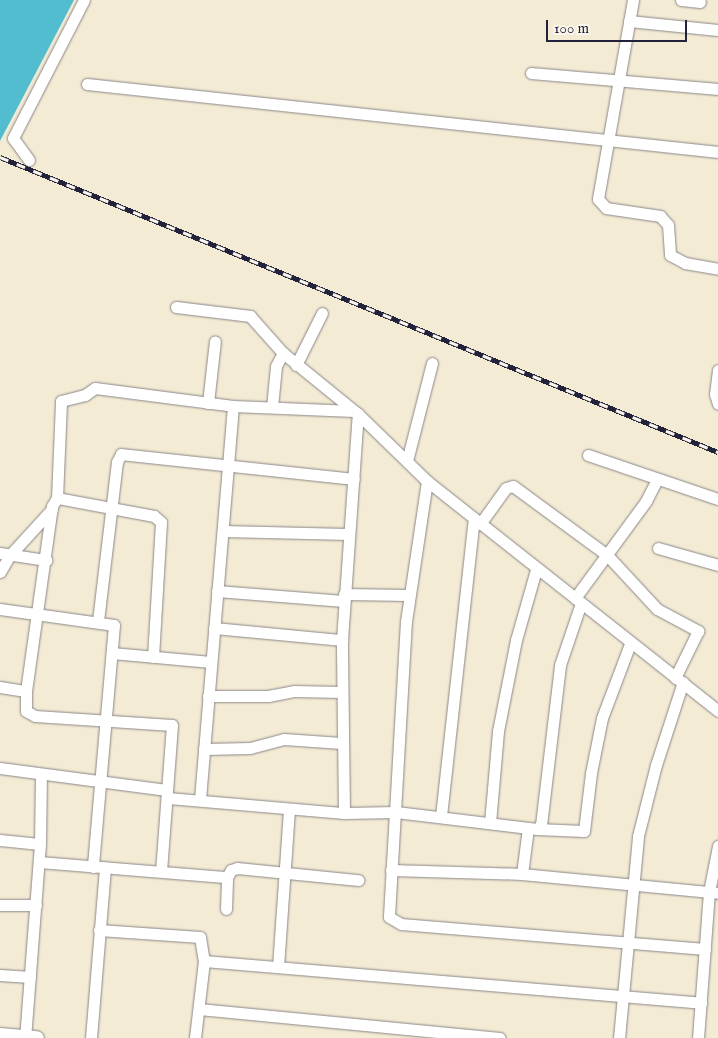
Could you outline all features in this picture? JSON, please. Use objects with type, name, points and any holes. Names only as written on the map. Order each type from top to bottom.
[{"type":"street","points":[[29,160],[13,138],[84,0]]},
{"type":"street","points":[[633,0],[598,193],[600,204],[606,208],[660,216],[668,225],[670,254],[685,263],[718,269]]},
{"type":"street","points":[[681,0],[700,2]]},
{"type":"street","points":[[629,21],[718,30]]},
{"type":"street","points":[[531,73],[718,89]]},
{"type":"street","points":[[87,84],[607,142],[718,152]]},
{"type":"street","points":[[176,307],[250,316],[283,354],[356,413],[427,481],[536,570],[718,711]]},
{"type":"street","points":[[296,365],[322,313]]},
{"type":"street","points":[[208,403],[215,341]]},
{"type":"street","points":[[272,407],[276,366],[283,354]]},
{"type":"street","points":[[408,461],[432,363]]},
{"type":"street","points":[[718,370],[715,394],[718,404]]},
{"type":"street","points":[[161,871],[172,725],[30,715],[25,706],[52,509],[57,498],[61,401],[86,394],[95,388],[232,406],[356,413]]},
{"type":"street","points":[[200,799],[232,406]]},
{"type":"street","points":[[344,813],[341,744],[342,640],[348,534],[354,479],[356,413]]},
{"type":"street","points":[[98,621],[117,462],[120,454],[354,479]]},
{"type":"street","points":[[588,455],[718,499]]},
{"type":"street","points":[[522,874],[533,829],[541,825],[560,665],[578,601],[607,555],[646,501],[656,479]]},
{"type":"street","points":[[427,481],[410,595],[388,912],[395,922],[705,949]]},
{"type":"street","points":[[440,816],[477,522],[506,488],[513,486],[607,555],[658,609],[698,631],[679,680],[638,836],[626,943],[619,1038]]},
{"type":"street","points":[[57,498],[154,516],[161,522],[152,657]]},
{"type":"street","points":[[0,572],[5,554],[52,509]]},
{"type":"street","points":[[223,531],[348,534]]},
{"type":"street","points":[[658,548],[718,565]]},
{"type":"street","points":[[5,554],[46,560]]},
{"type":"street","points":[[490,824],[498,731],[516,640],[536,570]]},
{"type":"street","points":[[217,591],[344,598],[410,595]]},
{"type":"street","points":[[0,610],[98,621],[114,625],[102,784],[99,930],[91,1038]]},
{"type":"street","points":[[214,628],[274,631],[342,640]]},
{"type":"street","points":[[0,768],[200,799],[344,813],[396,812],[533,829],[584,832],[602,718],[630,644]]},
{"type":"street","points":[[112,654],[211,662]]},
{"type":"street","points":[[0,687],[26,691]]},
{"type":"street","points":[[208,696],[268,696],[294,691],[342,692]]},
{"type":"street","points":[[204,749],[250,748],[284,739],[341,744]]},
{"type":"street","points":[[0,1035],[29,1038],[30,977],[40,844],[41,774]]},
{"type":"street","points":[[278,967],[289,808]]},
{"type":"street","points":[[0,840],[40,844]]},
{"type":"street","points":[[698,1038],[705,949],[714,893],[718,846]]},
{"type":"street","points":[[39,862],[227,877]]},
{"type":"street","points":[[226,909],[227,877],[231,870],[237,868],[286,870],[358,880]]},
{"type":"street","points":[[391,870],[522,874],[714,893]]},
{"type":"street","points":[[0,905],[36,905]]},
{"type":"street","points":[[99,930],[197,936],[202,940],[204,961],[195,1038]]},
{"type":"street","points":[[204,961],[701,1003]]},
{"type":"street","points":[[0,975],[30,977]]},
{"type":"street","points":[[198,1009],[500,1038]]},
{"type":"water","points":[[0,0],[74,0],[0,141]]},
{"type":"railway","points":[[0,157],[718,452]]}]
